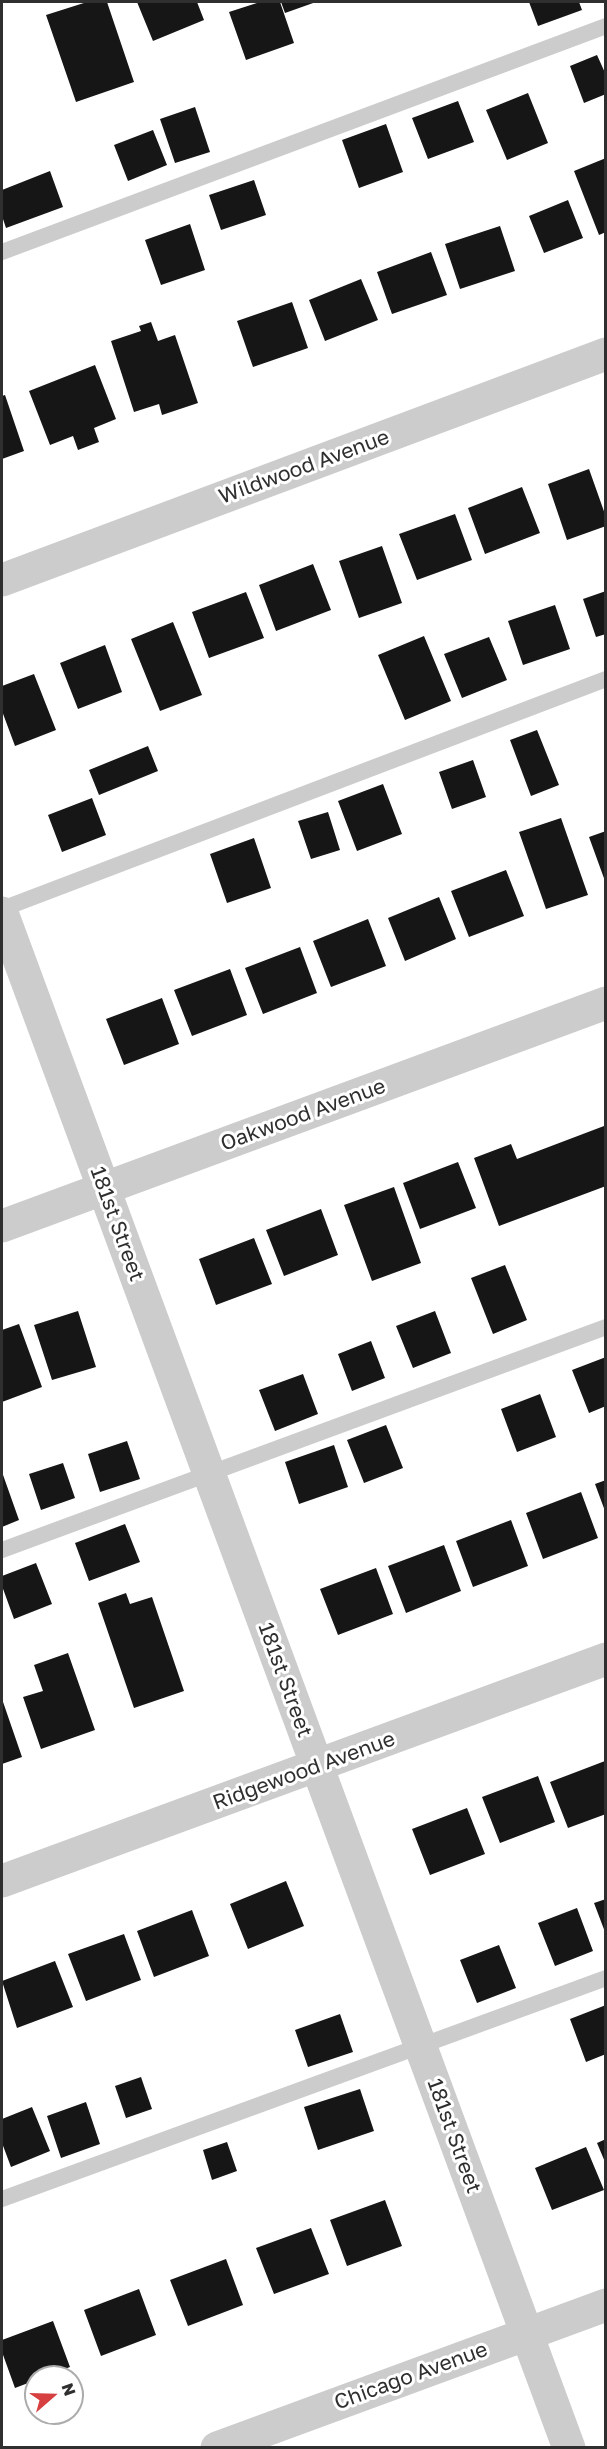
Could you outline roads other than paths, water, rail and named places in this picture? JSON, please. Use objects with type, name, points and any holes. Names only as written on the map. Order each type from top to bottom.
[{"type":"street","name":"Wildwood Avenue","points":[[2,580],[606,354]]},
{"type":"street","name":"181st Street","points":[[2,911],[569,2448]]},
{"type":"street","name":"Oakwood Avenue","points":[[2,1226],[606,1003]]},
{"type":"street","name":"Ridgewood Avenue","points":[[2,1881],[606,1659]]},
{"type":"street","name":"Chicago Avenue","points":[[217,2448],[606,2305]]},
{"type":"lane","points":[[2,252],[606,26]]},
{"type":"lane","points":[[2,911],[606,679]]},
{"type":"lane","points":[[2,1550],[606,1327]]},
{"type":"lane","points":[[2,2199],[606,1978]]}]
